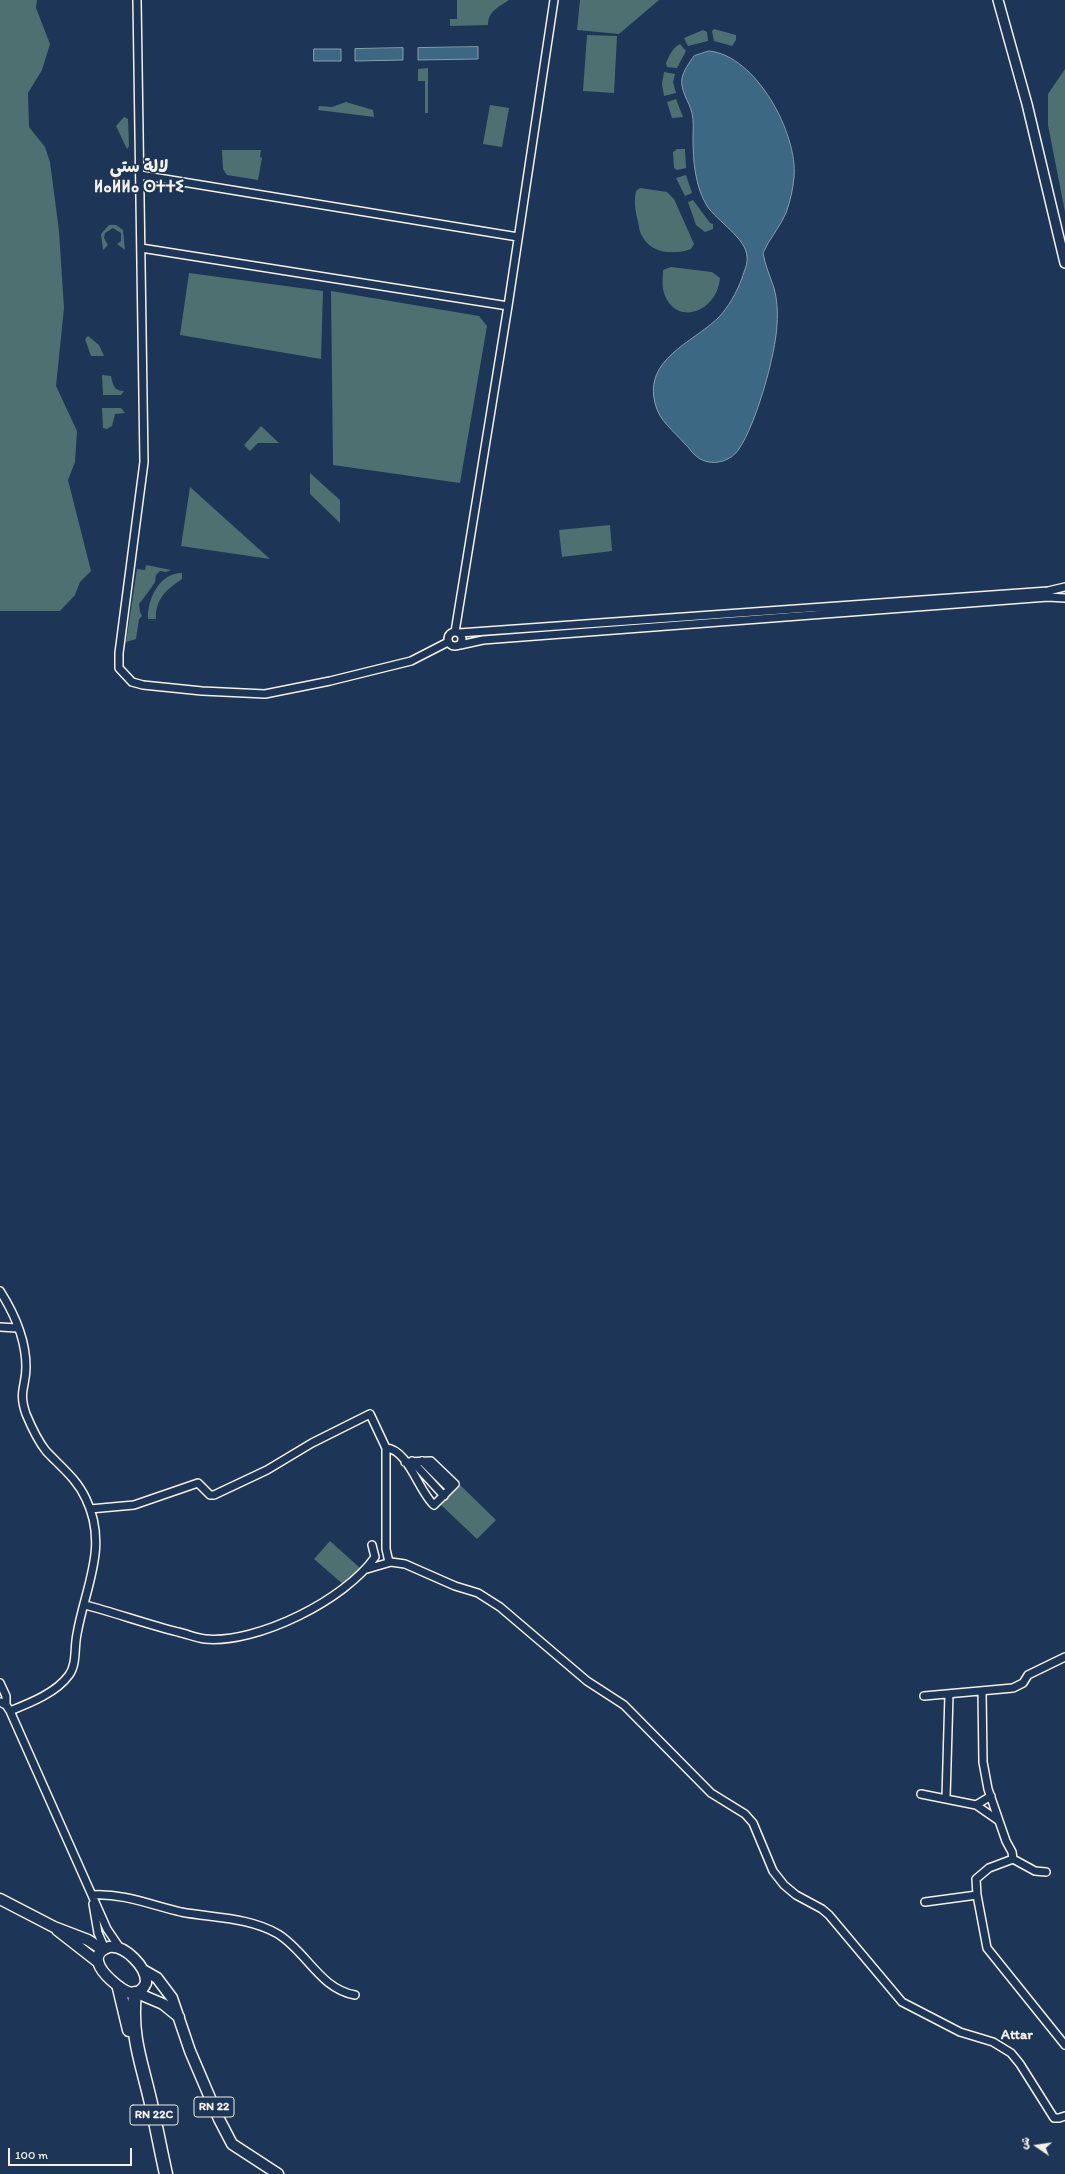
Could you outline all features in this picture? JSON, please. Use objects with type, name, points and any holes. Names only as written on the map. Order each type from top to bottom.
[{"type":"highway","name":"RN 22C","points":[[119,1988],[132,2042],[152,2106],[166,2174]]},
{"type":"highway","name":"RN 22C","points":[[136,1993],[134,2019],[138,2058]]},
{"type":"main road","points":[[998,0],[1027,104],[1065,263]]},
{"type":"main road","points":[[0,1899],[54,1927],[88,1940],[104,1949]]},
{"type":"main road","points":[[54,1927],[98,1962],[103,1972],[119,1988],[127,1993],[136,1993],[163,2004],[180,2018]]},
{"type":"main road","points":[[98,1962],[104,1949],[113,1946],[120,1948],[144,1970],[146,1983],[136,1993]]},
{"type":"main road","name":"RN 22","points":[[144,1970],[157,1978],[168,1990],[180,2018],[190,2051],[219,2119],[232,2144],[278,2174]]},
{"type":"street","points":[[137,0],[144,462],[119,653],[120,668],[132,682],[202,691],[265,694],[330,681],[411,661],[448,642],[450,634],[457,633],[1048,591],[1065,587]]},
{"type":"street","points":[[460,645],[462,639],[457,633],[554,0]]},
{"type":"street","points":[[140,175],[518,237]]},
{"type":"street","points":[[141,248],[508,306]]},
{"type":"street","points":[[448,642],[453,646],[499,639],[1048,597],[1065,598]]},
{"type":"street","points":[[0,1291],[15,1315],[17,1328],[21,1336],[26,1367],[21,1397],[26,1414],[46,1450],[78,1483],[95,1523],[97,1542],[85,1605],[76,1635],[75,1662],[69,1675],[56,1688],[6,1706]]},
{"type":"street","points":[[0,1327],[17,1328]]},
{"type":"street","points":[[90,1509],[134,1506],[198,1483],[210,1495],[214,1495],[267,1470],[312,1443],[370,1414],[386,1448],[386,1549],[389,1562]]},
{"type":"street","points":[[386,1448],[395,1451],[409,1462],[444,1496]]},
{"type":"street","points":[[422,1461],[450,1489],[436,1504],[432,1504],[409,1462],[422,1461]]},
{"type":"street","points":[[85,1605],[205,1639],[232,1637],[265,1630],[290,1620],[332,1598],[367,1568],[374,1557],[372,1545]]},
{"type":"street","points":[[367,1568],[389,1562],[405,1564],[455,1586],[478,1593],[500,1607],[587,1681],[624,1705],[710,1793],[745,1814],[753,1823],[773,1871],[784,1885],[796,1895],[822,1909],[829,1915],[902,2002],[960,2032],[1003,2046],[1020,2064],[1054,2118],[1065,2116]]},
{"type":"street","points":[[924,1696],[1013,1688],[1023,1683],[1028,1675],[1065,1657]]},
{"type":"street","points":[[0,1683],[6,1696],[6,1706],[107,1929],[120,1948]]},
{"type":"street","points":[[982,1691],[983,1762],[991,1796],[1006,1840],[1012,1852],[1013,1859]]},
{"type":"street","points":[[946,1798],[949,1694]]},
{"type":"street","points":[[921,1794],[976,1805],[999,1820]]},
{"type":"street","points":[[976,1805],[991,1796]]},
{"type":"street","points":[[1046,1872],[1035,1871],[1013,1859],[989,1868],[976,1878],[977,1895],[983,1934],[987,1948],[1065,2045]]},
{"type":"street","points":[[92,1895],[98,1933],[104,1949]]},
{"type":"street","points":[[92,1895],[118,1895],[182,1912],[261,1926],[292,1944],[332,1986],[355,1995]]},
{"type":"street","points":[[925,1902],[977,1895]]},
{"type":"green space","points":[[0,0],[37,0],[36,8],[50,44],[42,70],[28,93],[29,127],[45,147],[50,162],[59,231],[64,308],[56,386],[77,431],[75,462],[68,480],[91,571],[80,582],[75,595],[60,611],[0,611]]},
{"type":"green space","points":[[457,0],[509,0],[492,13],[488,20],[488,25],[450,26],[450,19],[457,19]]},
{"type":"green space","points":[[580,0],[659,0],[619,34],[577,30]]},
{"type":"green space","points":[[714,29],[736,35],[736,40],[732,46],[714,41],[712,31]]},
{"type":"green space","points":[[703,30],[707,32],[708,41],[688,46],[684,38]]},
{"type":"green space","points":[[587,35],[617,36],[614,93],[583,91]]},
{"type":"green space","points":[[680,44],[686,51],[677,68],[667,67],[666,63],[673,49]]},
{"type":"green space","points":[[428,68],[428,113],[425,113],[425,81],[418,81],[418,69]]},
{"type":"green space","points":[[1065,69],[1065,212],[1048,125],[1048,94]]},
{"type":"green space","points":[[664,72],[675,74],[673,82],[676,93],[664,96],[662,84]]},
{"type":"green space","points":[[676,99],[683,117],[672,118],[667,102]]},
{"type":"green space","points":[[346,102],[373,110],[374,117],[318,110],[319,106],[332,107]]},
{"type":"green space","points":[[490,105],[509,108],[502,147],[483,144]]},
{"type":"green space","points":[[124,117],[128,119],[129,146],[127,149],[116,126]]},
{"type":"green space","points":[[677,149],[685,149],[686,168],[677,170],[674,168],[673,152]]},
{"type":"green space","points":[[222,150],[261,150],[260,157],[262,158],[258,180],[227,175],[223,169]]},
{"type":"green space","points":[[686,175],[692,193],[685,196],[676,178]]},
{"type":"green space","points":[[640,188],[667,192],[674,199],[694,244],[691,249],[677,252],[664,252],[657,250],[646,242],[640,232],[635,208],[636,191]]},
{"type":"green space","points":[[693,200],[710,223],[713,224],[713,229],[705,232],[696,225],[688,202]]},
{"type":"green space","points":[[109,225],[116,225],[123,230],[125,250],[117,244],[121,241],[121,233],[113,228],[105,233],[104,238],[108,245],[103,250],[101,234]]},
{"type":"green space","points":[[671,267],[712,272],[720,278],[717,290],[711,300],[703,308],[694,312],[684,312],[675,309],[668,301],[663,289],[663,270]]},
{"type":"green space","points":[[189,273],[323,291],[321,359],[180,335]]},
{"type":"green space","points":[[331,291],[479,316],[487,326],[460,483],[333,465]]},
{"type":"green space","points":[[88,336],[99,345],[104,356],[91,356],[85,339]]},
{"type":"green space","points":[[102,375],[111,376],[114,387],[118,390],[124,391],[121,395],[103,395]]},
{"type":"green space","points":[[102,408],[121,408],[125,413],[115,414],[112,426],[107,429],[103,428]]},
{"type":"green space","points":[[261,426],[279,443],[258,443],[250,451],[244,445]]},
{"type":"green space","points":[[310,473],[340,500],[340,523],[310,494]]},
{"type":"green space","points":[[190,487],[270,559],[181,546]]},
{"type":"green space","points":[[610,525],[612,551],[562,557],[559,530]]},
{"type":"green space","points":[[146,565],[171,570],[166,572],[160,571],[156,575],[155,582],[139,604],[142,616],[139,619],[136,639],[126,642],[137,569],[145,570]]},
{"type":"green space","points":[[182,573],[182,579],[171,587],[160,600],[156,612],[156,619],[148,619],[152,596],[156,589],[167,578],[174,574]]},
{"type":"green space","points":[[459,1484],[496,1520],[477,1539],[440,1504]]},
{"type":"green space","points":[[330,1541],[360,1568],[345,1586],[314,1559]]},
{"type":"water","points":[[478,47],[478,59],[418,60],[418,48]]},
{"type":"water","points":[[403,48],[403,60],[355,61],[355,49]]},
{"type":"water","points":[[314,49],[341,49],[341,61],[314,61]]},
{"type":"water","points":[[709,51],[726,56],[743,66],[758,81],[771,99],[789,140],[793,159],[794,177],[786,213],[763,253],[777,301],[776,337],[769,370],[752,423],[739,449],[730,458],[718,462],[700,459],[663,420],[655,403],[653,388],[663,363],[684,344],[718,318],[725,310],[738,289],[747,262],[746,250],[737,237],[707,206],[697,182],[694,156],[693,116],[683,92],[682,78],[685,69],[694,56]]},
{"type":"district","name":"لالة ستي ⵍⴰⵍⵍⴰ ⵙⵜⵜⵉ","points":[[139,178]]},
{"type":"district","name":"Attar","points":[[1017,2035]]}]
